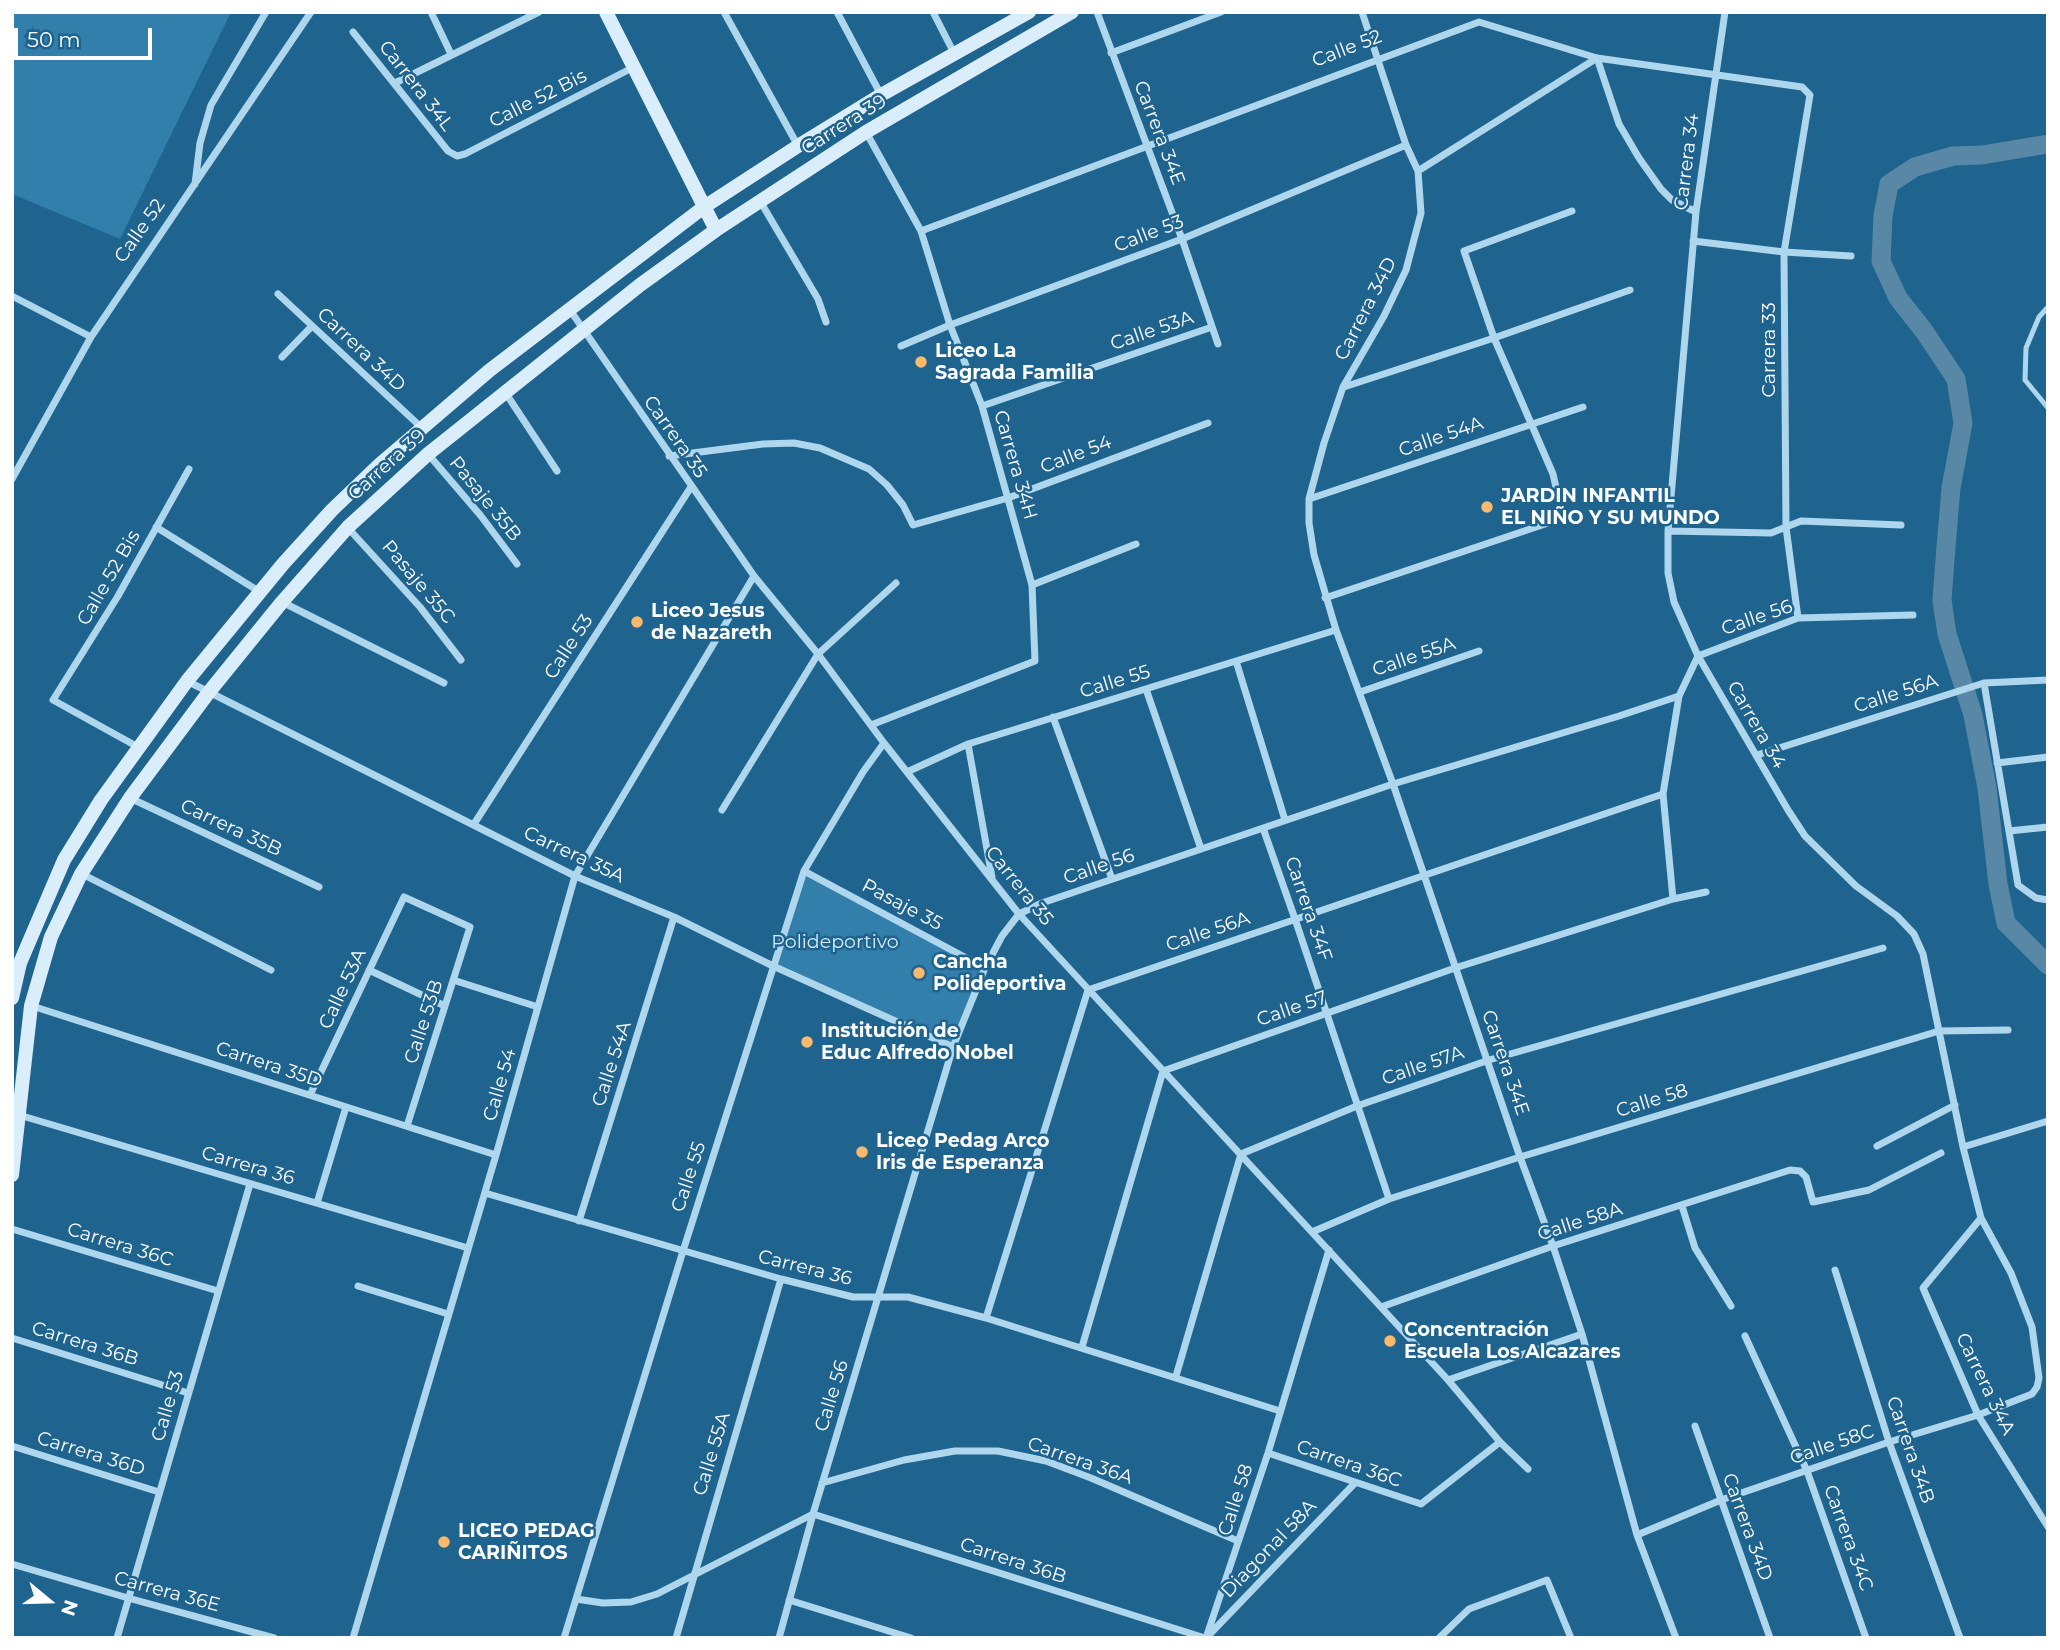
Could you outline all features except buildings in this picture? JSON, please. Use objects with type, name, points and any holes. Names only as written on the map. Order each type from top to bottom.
[{"type":"main road","points":[[606,12],[716,230]]},
{"type":"main road","name":"Carrera 39","points":[[12,998],[16,961],[64,860],[101,800],[187,681],[332,510],[379,465],[490,370],[704,207],[798,145],[881,95],[1028,12]]},
{"type":"main road","name":"Carrera 39","points":[[12,1175],[31,1006],[51,937],[81,874],[130,798],[209,692],[282,602],[348,527],[428,454],[716,230],[866,132],[1072,12]]},
{"type":"street","points":[[195,186],[200,142],[211,105],[266,12]]},
{"type":"street","name":"Calle 52","points":[[12,479],[91,337],[311,12]]},
{"type":"street","points":[[431,12],[451,54]]},
{"type":"street","points":[[518,12],[522,20]]},
{"type":"street","points":[[395,83],[539,12]]},
{"type":"street","points":[[724,12],[798,145]]},
{"type":"street","points":[[837,12],[881,95]]},
{"type":"street","points":[[933,12],[956,55]]},
{"type":"street","name":"Carrera 34E","points":[[1097,12],[1182,239],[1218,344]]},
{"type":"street","points":[[1111,53],[1222,12]]},
{"type":"street","name":"Carrera 34D","points":[[1309,499],[1343,387],[1384,316],[1406,270],[1421,213],[1418,171],[1406,145],[1362,12]]},
{"type":"street","name":"Carrera 34","points":[[1725,12],[1693,241],[1668,531],[1668,573],[1674,602],[1698,656],[1787,810],[1805,836],[1846,878],[1898,916],[1913,934],[1923,954],[1963,1147],[1981,1218],[2011,1273],[2032,1327],[2039,1378],[2037,1387]]},
{"type":"street","name":"Calle 52","points":[[921,231],[1479,22],[1597,58],[1802,86]]},
{"type":"street","name":"Carrera 34L","points":[[354,32],[448,151],[457,156]]},
{"type":"street","points":[[1418,171],[1597,58],[1619,124],[1639,158],[1672,200],[1696,212]]},
{"type":"street","name":"Calle 52 Bis","points":[[457,156],[634,67]]},
{"type":"street","name":"Carrera 33","points":[[1798,618],[1786,527],[1784,253],[1810,95],[1802,86]]},
{"type":"street","name":"Carrera 34H","points":[[866,132],[921,231],[950,325],[982,406],[1032,585],[1035,661],[871,725]]},
{"type":"street","name":"Calle 53","points":[[901,346],[950,325],[1182,239],[1406,145]]},
{"type":"street","points":[[760,201],[818,299],[826,322]]},
{"type":"street","points":[[1325,598],[1554,521],[1561,510],[1553,474],[1494,338],[1464,251],[1572,211]]},
{"type":"street","points":[[1693,241],[1784,253],[1851,256]]},
{"type":"street","points":[[1343,387],[1630,290]]},
{"type":"street","name":"Carrera 34D","points":[[278,295],[422,428]]},
{"type":"street","points":[[12,296],[91,337]]},
{"type":"street","name":"Carrera 35","points":[[569,309],[754,576],[1020,914],[1448,1380],[1500,1442],[1528,1469]]},
{"type":"street","points":[[282,357],[312,326]]},
{"type":"street","name":"Calle 53A","points":[[982,406],[1212,327]]},
{"type":"street","points":[[505,392],[557,471]]},
{"type":"street","name":"Calle 54A","points":[[1309,499],[1583,407]]},
{"type":"street","name":"Calle 54","points":[[669,456],[763,444],[794,443],[820,448],[869,469],[887,485],[913,525],[1007,498],[1208,423]]},
{"type":"street","name":"Pasaje 35B","points":[[428,454],[481,516],[517,564]]},
{"type":"street","name":"Calle 52 Bis","points":[[138,747],[53,700],[118,596],[189,469]]},
{"type":"street","name":"Calle 53","points":[[474,824],[691,488]]},
{"type":"street","name":"Carrera 34E","points":[[1309,499],[1308,523],[1325,598],[1393,784],[1553,1247],[1581,1334],[1637,1535],[1676,1638]]},
{"type":"street","points":[[1668,531],[1771,533],[1801,521],[1901,525]]},
{"type":"street","points":[[156,527],[260,592]]},
{"type":"street","name":"Pasaje 35C","points":[[348,527],[397,579],[461,660]]},
{"type":"street","points":[[1032,585],[1136,544]]},
{"type":"street","name":"Calle 54","points":[[353,1638],[485,1193],[575,876],[754,576]]},
{"type":"street","points":[[722,810],[818,654],[896,583]]},
{"type":"street","points":[[282,602],[444,683]]},
{"type":"street","name":"Calle 56","points":[[1698,656],[1798,618],[1913,615]]},
{"type":"street","name":"Calle 55","points":[[907,772],[968,744],[1336,630]]},
{"type":"street","name":"Calle 55A","points":[[1360,692],[1479,651]]},
{"type":"street","points":[[1673,900],[1663,794],[1679,696],[1698,656]]},
{"type":"street","points":[[1236,661],[1285,820]]},
{"type":"street","name":"Calle 56A","points":[[1757,755],[1984,683],[2048,680]]},
{"type":"street","name":"Carrera 35A","points":[[187,681],[575,876],[674,917],[773,967],[953,1047]]},
{"type":"street","points":[[1984,683],[2018,885],[2036,898],[2048,900]]},
{"type":"street","points":[[1146,689],[1201,849]]},
{"type":"street","name":"Calle 56","points":[[779,1638],[822,1483],[953,1047],[985,968],[1002,936],[1020,914],[1042,902],[1393,784],[1679,696]]},
{"type":"street","points":[[1053,717],[1112,878]]},
{"type":"street","name":"Calle 55","points":[[564,1638],[682,1251],[804,871],[863,772],[884,743]]},
{"type":"street","points":[[968,744],[992,877]]},
{"type":"street","points":[[1997,763],[2048,757]]},
{"type":"street","name":"Calle 56A","points":[[1088,990],[1663,794]]},
{"type":"street","name":"Carrera 35B","points":[[130,798],[319,887]]},
{"type":"street","points":[[2009,831],[2048,827]]},
{"type":"street","name":"Carrera 34F","points":[[1263,828],[1389,1199]]},
{"type":"street","name":"Pasaje 35","points":[[804,871],[985,968]]},
{"type":"street","points":[[81,874],[271,970]]},
{"type":"street","name":"Calle 57","points":[[1163,1071],[1455,968],[1706,892]]},
{"type":"street","name":"Calle 53A","points":[[310,1095],[404,897],[470,927]]},
{"type":"street","name":"Calle 54A","points":[[579,1221],[674,917]]},
{"type":"street","name":"Calle 53B","points":[[407,1126],[470,927]]},
{"type":"street","name":"Calle 57A","points":[[1241,1154],[1357,1106],[1489,1060],[1883,948]]},
{"type":"street","points":[[369,970],[445,1006]]},
{"type":"street","points":[[453,980],[538,1007]]},
{"type":"street","points":[[986,1318],[1088,990]]},
{"type":"street","name":"Carrera 35D","points":[[31,1006],[496,1155]]},
{"type":"street","name":"Calle 58","points":[[1312,1232],[1389,1199],[1520,1157],[1939,1031],[2008,1030]]},
{"type":"street","points":[[1082,1347],[1163,1071]]},
{"type":"street","points":[[1877,1146],[1955,1105]]},
{"type":"street","points":[[317,1203],[346,1107]]},
{"type":"street","name":"Carrera 36","points":[[19,1115],[468,1248]]},
{"type":"street","points":[[1963,1147],[2048,1121]]},
{"type":"street","name":"Calle 58A","points":[[1381,1307],[1553,1247],[1790,1170],[1800,1171],[1806,1177],[1814,1202],[1868,1190],[1941,1153]]},
{"type":"street","points":[[1176,1376],[1241,1154]]},
{"type":"street","name":"Calle 53","points":[[117,1638],[250,1184]]},
{"type":"street","name":"Carrera 36","points":[[485,1193],[781,1279],[853,1297],[908,1297],[986,1318],[1280,1411]]},
{"type":"street","points":[[1682,1206],[1695,1248],[1731,1306]]},
{"type":"street","name":"Carrera 34A","points":[[1981,1218],[1923,1289],[1978,1415],[2048,1527]]},
{"type":"street","name":"Carrera 36C","points":[[12,1229],[218,1291]]},
{"type":"street","name":"Calle 58","points":[[1206,1638],[1268,1453],[1329,1250]]},
{"type":"street","name":"Carrera 34B","points":[[1835,1270],[1889,1442],[1960,1638]]},
{"type":"street","name":"Calle 55A","points":[[676,1638],[781,1279]]},
{"type":"street","points":[[358,1286],[448,1314]]},
{"type":"street","points":[[1448,1380],[1581,1334]]},
{"type":"street","name":"Carrera 34C","points":[[1745,1336],[1807,1471],[1866,1638]]},
{"type":"street","name":"Carrera 36B","points":[[12,1338],[188,1393]]},
{"type":"street","name":"Calle 58C","points":[[1637,1535],[1721,1500],[1889,1442],[1978,1415],[2032,1394],[2037,1387]]},
{"type":"street","name":"Carrera 34D","points":[[1695,1426],[1770,1638]]},
{"type":"street","name":"Carrera 36C","points":[[1268,1453],[1421,1504],[1500,1442]]},
{"type":"street","name":"Carrera 36D","points":[[12,1446],[159,1492]]},
{"type":"street","name":"Carrera 36A","points":[[822,1483],[905,1460],[955,1451],[998,1451],[1046,1461],[1238,1541]]},
{"type":"street","name":"Diagonal 58A","points":[[1206,1638],[1354,1483]]},
{"type":"street","points":[[576,1598],[603,1603],[631,1602],[657,1594],[813,1514]]},
{"type":"street","name":"Carrera 36B","points":[[813,1514],[1206,1638]]},
{"type":"street","name":"Carrera 36E","points":[[12,1564],[274,1638]]},
{"type":"street","points":[[1439,1638],[1469,1609],[1547,1580],[1571,1638]]},
{"type":"street","points":[[789,1600],[911,1638]]},
{"type":"lane","points":[[2048,307],[2039,317],[2026,348],[2025,380],[2048,408]]},
{"type":"green space","points":[[12,12],[231,12],[120,239],[12,194]]},
{"type":"green space","name":"Polideportivo","points":[[804,871],[985,968],[953,1047],[773,966]]},
{"type":"waterway","points":[[2048,144],[1982,155],[1953,156],[1915,167],[1889,184],[1883,216],[1881,261],[1898,298],[1956,379],[1963,423],[1951,488],[1946,547],[1942,600],[1947,634],[1973,715],[1987,788],[1998,884],[2006,923],[2048,965]]},
{"type":"place","name":"Liceo La Sagrada Familia","points":[[921,362]]},
{"type":"place","name":"JARDIN INFANTIL EL NIÑO Y SU MUNDO","points":[[1487,507]]},
{"type":"place","name":"Liceo Jesus de Nazareth","points":[[637,622]]},
{"type":"place","name":"Cancha Polideportiva","points":[[919,973]]},
{"type":"place","name":"Institución de Educ Alfredo Nobel","points":[[807,1042]]},
{"type":"place","name":"Liceo Pedag Arco Iris de Esperanza","points":[[862,1152]]},
{"type":"place","name":"Concentración Escuela Los Alcazares","points":[[1390,1341]]},
{"type":"place","name":"LICEO PEDAG CARIÑITOS","points":[[444,1542]]}]
